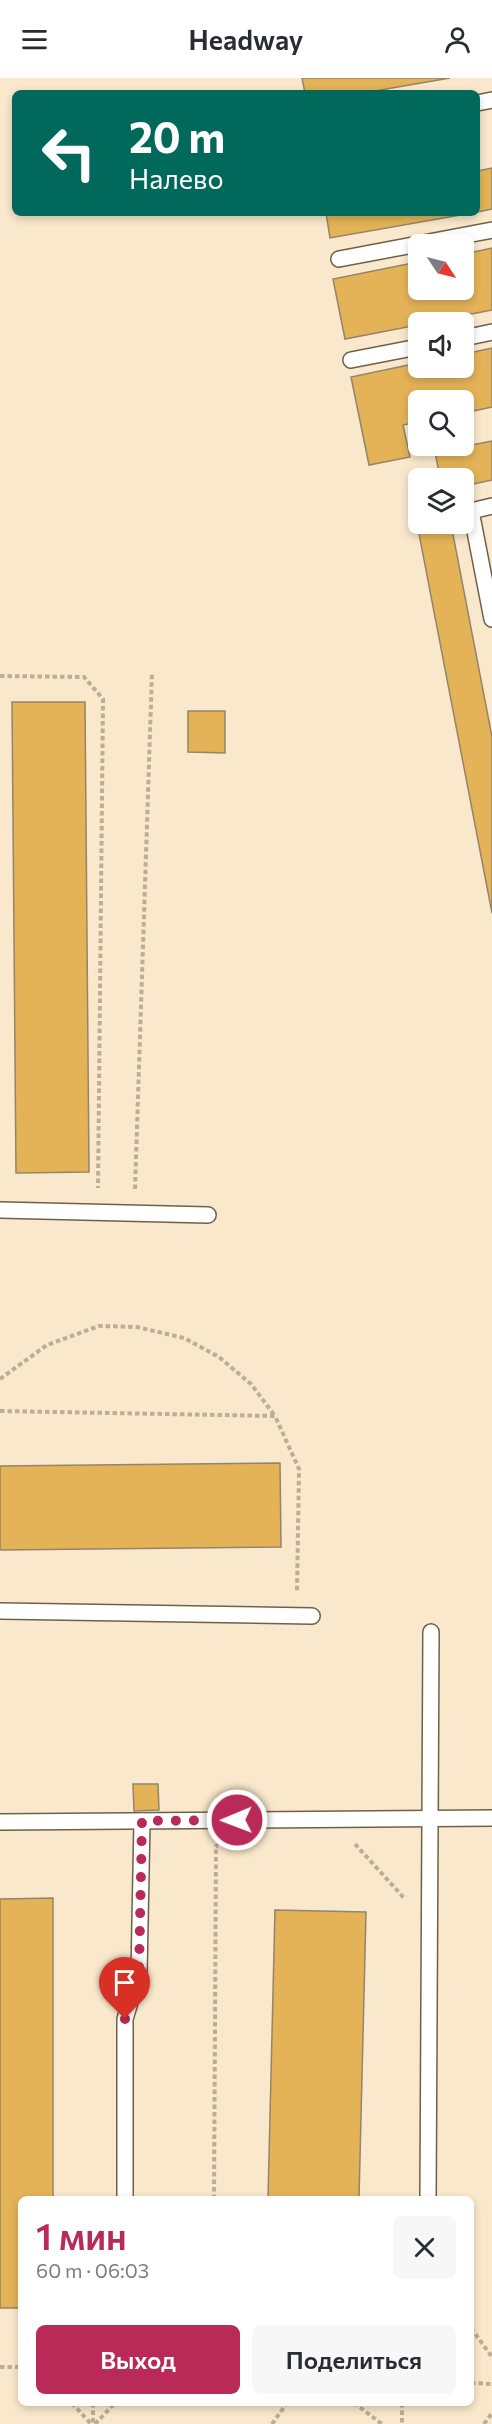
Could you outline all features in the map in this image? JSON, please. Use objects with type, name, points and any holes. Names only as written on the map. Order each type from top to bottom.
[{"type":"lane","points":[[339,259],[492,230]]},
{"type":"lane","points":[[474,336],[492,332]]},
{"type":"lane","points":[[351,360],[408,348]]},
{"type":"lane","points":[[492,506],[471,511],[492,618]]},
{"type":"lane","points":[[0,1210],[208,1215]]},
{"type":"lane","points":[[0,1611],[312,1616]]},
{"type":"lane","points":[[428,2196],[431,1632]]},
{"type":"lane","points":[[0,1822],[492,1818]]},
{"type":"lane","points":[[125,2196],[125,2019],[139,1973],[142,1821]]},
{"type":"path","points":[[134,1214],[152,672]]},
{"type":"path","points":[[0,676],[84,677],[103,699],[98,1212]]},
{"type":"path","points":[[0,1379],[47,1345],[99,1326],[137,1327],[184,1338],[219,1357],[251,1384],[275,1416],[299,1469],[296,1616]]},
{"type":"path","points":[[0,1411],[275,1416]]},
{"type":"path","points":[[363,1841],[352,1841],[404,1896],[404,1908]]},
{"type":"path","points":[[214,2196],[216,1846],[228,1845]]},
{"type":"path","points":[[474,2332],[492,2357]]},
{"type":"path","points":[[0,2367],[18,2367]]},
{"type":"path","points":[[474,2383],[492,2384]]},
{"type":"path","points":[[75,2406],[93,2424]]},
{"type":"path","points":[[93,2406],[93,2424]]},
{"type":"path","points":[[93,2424],[112,2406]]},
{"type":"path","points":[[272,2424],[285,2406]]},
{"type":"path","points":[[358,2406],[382,2424]]},
{"type":"path","points":[[402,2406],[402,2424]]},
{"type":"path","points":[[484,2424],[492,2413]]},
{"type":"building","points":[[302,78],[450,78],[380,90],[304,90]]},
{"type":"building","points":[[492,168],[492,209],[480,211],[480,170]]},
{"type":"building","points":[[326,216],[455,216],[330,238]]},
{"type":"building","points":[[492,248],[492,310],[474,314],[408,312],[408,327],[345,339],[333,279],[408,264],[408,300],[474,300],[474,252]]},
{"type":"building","points":[[492,348],[492,407],[474,411],[474,390],[408,390],[408,424],[403,425],[410,457],[369,465],[351,377],[408,365],[408,378],[474,378],[474,352]]},
{"type":"building","points":[[492,441],[492,480],[474,484],[474,468],[438,468],[436,456],[474,456],[474,444]]},
{"type":"building","points":[[419,534],[453,534],[492,737],[492,913]]},
{"type":"building","points":[[12,702],[85,702],[89,1172],[16,1173]]},
{"type":"building","points":[[188,711],[225,711],[225,753],[188,752]]},
{"type":"building","points":[[280,1463],[281,1547],[0,1550],[0,1466]]},
{"type":"building","points":[[133,1784],[158,1784],[159,1810],[134,1811]]},
{"type":"building","points":[[53,1898],[53,2196],[18,2196],[18,2308],[0,2308],[0,1899]]},
{"type":"building","points":[[275,1910],[366,1912],[359,2196],[268,2196]]},
{"type":"route","points":[[125,2019],[139,1973],[142,1821],[237,1820]]}]
